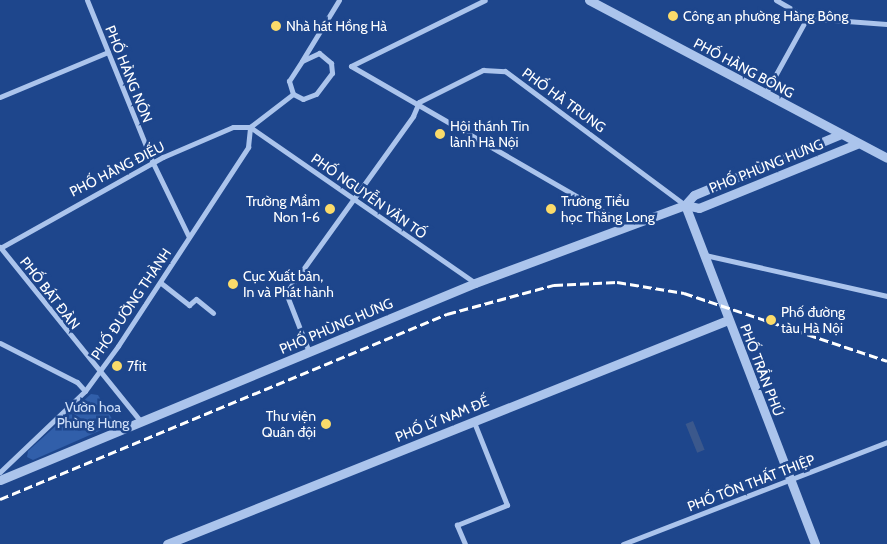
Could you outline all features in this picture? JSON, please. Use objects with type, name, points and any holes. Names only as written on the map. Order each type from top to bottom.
[{"type":"street","name":"PHỐ HÀNG NÓN","points":[[87,0],[153,163],[188,237]]},
{"type":"street","points":[[293,94],[289,81],[339,0]]},
{"type":"street","points":[[485,0],[351,66],[410,101],[418,102],[626,225]]},
{"type":"street","name":"PHỐ HÀNG BÔNG","points":[[589,0],[857,144],[887,158]]},
{"type":"street","points":[[776,0],[807,18],[887,24]]},
{"type":"street","points":[[765,94],[807,18]]},
{"type":"street","points":[[0,97],[108,52]]},
{"type":"street","points":[[250,126],[293,94],[310,98],[332,73],[331,63],[319,53],[302,61]]},
{"type":"street","name":"PHỐ HÀ TRUNG","points":[[418,102],[483,70],[504,71],[684,205]]},
{"type":"street","points":[[309,352],[286,296],[413,116],[418,102]]},
{"type":"street","name":"PHỐ HÀNG ĐIẾU","points":[[0,247],[153,163],[233,127],[250,126]]},
{"type":"street","name":"PHỐ NGUYỄN VĂN TỐ","points":[[250,126],[353,200],[476,283]]},
{"type":"street","name":"PHỐ ĐƯỜNG THÀNH","points":[[0,472],[85,391],[99,372],[161,283],[188,237],[248,147],[250,126]]},
{"type":"street","name":"PHỐ PHÙNG HƯNG","points":[[0,480],[476,283],[626,225],[684,205],[694,195],[839,134]]},
{"type":"street","name":"PHỐ PHÙNG HƯNG","points":[[684,205],[699,208],[857,144]]},
{"type":"street","name":"PHỐ TRẦN PHÚ","points":[[684,205],[816,544]]},
{"type":"street","name":"PHỐ BÁT ĐÀN","points":[[0,247],[141,422]]},
{"type":"street","points":[[705,255],[887,296]]},
{"type":"street","points":[[161,283],[189,305],[196,299],[214,313]]},
{"type":"street","name":"PHỐ LÝ NAM ĐẾ","points":[[167,544],[728,320]]},
{"type":"street","points":[[0,343],[77,382],[85,391]]},
{"type":"street","points":[[465,544],[457,525],[507,506],[474,422]]},
{"type":"street","name":"PHỐ TÔN THẤT THIỆP","points":[[622,544],[887,442]]},
{"type":"green space","name":"Vườn hoa Phùng Hưng","points":[[91,394],[98,395],[115,424],[33,460],[27,457],[28,451]]},
{"type":"shaded area","points":[[693,421],[705,450],[697,453],[686,424]]},
{"type":"railway","points":[[0,499],[447,314],[554,285],[617,282],[684,293],[887,361]]},
{"type":"place","name":"Công an phường Hàng Bông","points":[[673,16]]},
{"type":"place","name":"Nhà hát Hồng Hà","points":[[276,26]]},
{"type":"place","name":"Hội thánh Tin lành Hà Nội","points":[[440,134]]},
{"type":"place","name":"Trường Mầm Non 1-6","points":[[330,209]]},
{"type":"place","name":"Trường Tiểu học Thăng Long","points":[[551,209]]},
{"type":"place","name":"Cục Xuất bản, In và Phát hành","points":[[233,284]]},
{"type":"place","name":"Phố đường tàu Hà Nội","points":[[771,320]]},
{"type":"place","name":"7fit","points":[[117,366]]},
{"type":"place","name":"Thư viện Quân đội","points":[[326,424]]}]
